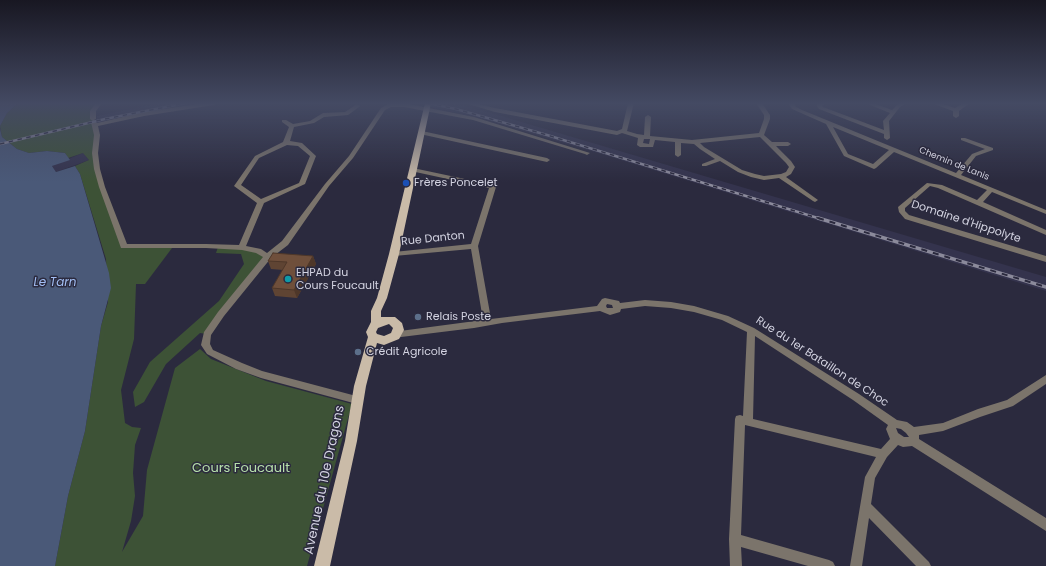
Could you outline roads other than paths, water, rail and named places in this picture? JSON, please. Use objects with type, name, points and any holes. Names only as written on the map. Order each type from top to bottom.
[{"type":"main road","points":[[376,324],[376,311],[379,308],[394,254],[412,170],[423,129]]},
{"type":"main road","points":[[379,308],[388,320]]},
{"type":"main road","points":[[388,320],[394,322],[393,334],[378,340],[373,337],[371,332],[376,324],[388,320]]},
{"type":"main road","name":"Avenue du 10e Dragons","points":[[358,400],[373,356],[377,349],[393,334]]},
{"type":"main road","name":"Avenue du 10e Dragons","points":[[322,566],[367,356],[373,337]]},
{"type":"street","points":[[96,129],[97,135],[95,153],[97,169],[102,188],[124,246],[206,246],[242,248],[258,251],[268,256]]},
{"type":"street","points":[[286,143],[291,129]]},
{"type":"street","points":[[358,400],[261,374],[239,366],[210,352],[205,345],[207,334],[221,314],[268,256],[285,243],[327,185],[351,157],[369,129]]},
{"type":"street","points":[[509,129],[587,153]]},
{"type":"street","points":[[596,129],[617,133],[625,129]]},
{"type":"street","points":[[647,129],[647,137]]},
{"type":"street","points":[[761,135],[763,129]]},
{"type":"street","points":[[832,129],[846,155],[874,167],[894,150]]},
{"type":"street","name":"Chemin de Lanis","points":[[845,129],[1046,212]]},
{"type":"street","points":[[878,129],[887,133]]},
{"type":"street","points":[[887,129],[887,147]]},
{"type":"street","points":[[622,131],[647,137],[696,142],[761,135],[789,162],[792,167],[789,172],[780,176],[764,178],[753,176],[720,159],[702,148],[696,142]]},
{"type":"street","points":[[422,133],[548,160]]},
{"type":"street","points":[[957,175],[974,155],[991,148],[963,139]]},
{"type":"street","points":[[678,140],[678,156]]},
{"type":"street","points":[[242,248],[261,202],[302,184],[313,156],[300,144],[286,143],[257,157],[237,186],[261,202]]},
{"type":"street","points":[[771,144],[788,144]]},
{"type":"street","points":[[704,165],[720,159]]},
{"type":"street","points":[[393,334],[488,323],[474,246],[493,187],[412,170]]},
{"type":"street","points":[[780,176],[815,200]]},
{"type":"street","name":"Domaine d'Hippolyte","points":[[1046,234],[979,202],[940,186],[929,184],[901,207],[902,212],[907,217],[1046,259]]},
{"type":"street","name":"Domaine d'Hippolyte","points":[[979,202],[992,189]]},
{"type":"street","name":"Rue Danton","points":[[394,254],[474,246]]},
{"type":"street","name":"Rue du 1er Bataillon de Choc","points":[[488,323],[602,308],[606,312],[613,312],[617,310],[617,306],[644,303],[671,305],[694,309],[725,318],[751,330],[856,397],[895,424],[902,425],[912,436],[1046,525]]},
{"type":"street","points":[[748,422],[751,330]]},
{"type":"street","points":[[895,424],[891,429],[892,433],[897,439],[907,443],[912,436],[943,427],[978,413],[1010,403],[1046,379]]},
{"type":"street","points":[[736,566],[735,540],[740,419],[883,454]]},
{"type":"street","points":[[856,566],[870,477],[883,454],[897,439]]},
{"type":"street","points":[[865,506],[925,566]]},
{"type":"street","points":[[735,540],[829,566]]},
{"type":"water","name":"Le Tarn","points":[[0,129],[2,137],[17,149],[29,153],[47,151],[65,153],[70,160],[52,166],[56,172],[75,166],[80,174],[109,273],[111,288],[101,326],[85,431],[68,496],[55,566],[0,566]]},
{"type":"railway","points":[[0,144],[61,129]]},
{"type":"railway","points":[[527,129],[821,219]]},
{"type":"railway","points":[[818,218],[1046,287]]},
{"type":"place","name":"Frères Poncelet","points":[[406,183]]},
{"type":"place","name":"EHPAD du Cours Foucault","points":[[288,279]]},
{"type":"place","name":"Relais Poste","points":[[418,317]]},
{"type":"place","name":"Crédit Agricole","points":[[358,352]]},
{"type":"park label","name":"Cours Foucault","points":[[241,469]]}]
